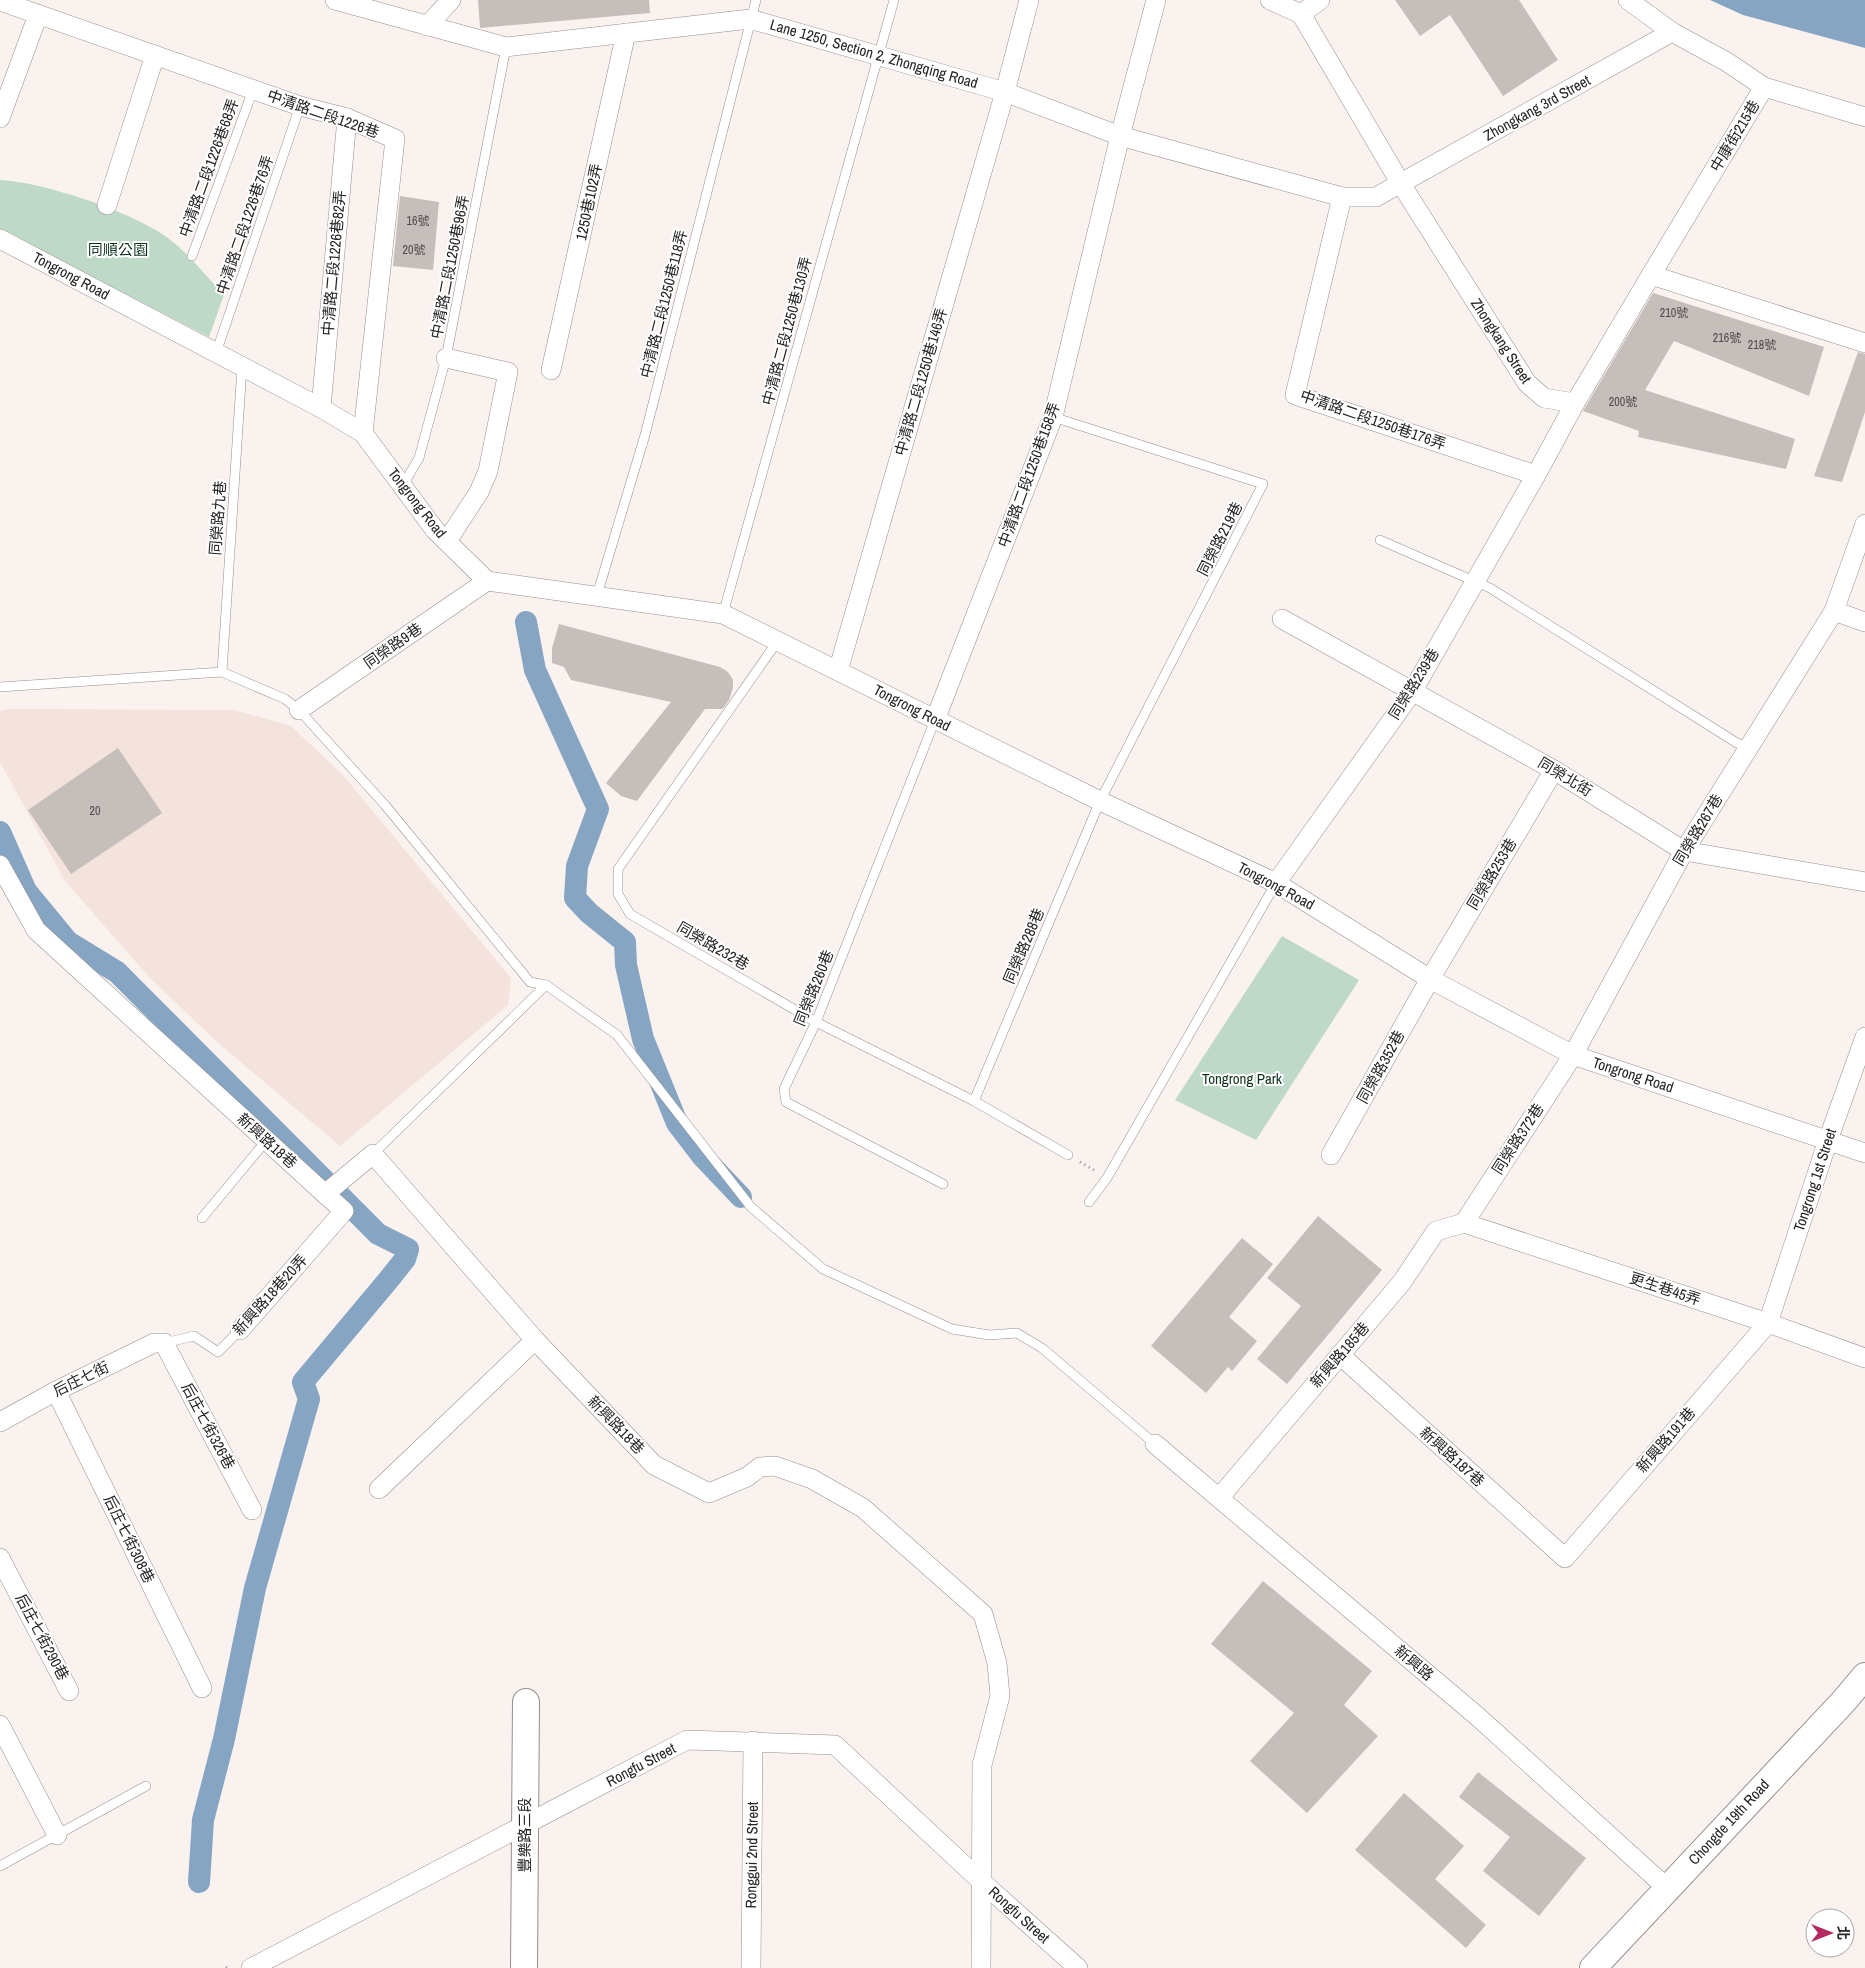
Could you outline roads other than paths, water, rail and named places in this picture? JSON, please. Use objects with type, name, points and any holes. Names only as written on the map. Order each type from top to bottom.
[{"type":"street","name":"Lane 1250, Section 2, Zhongqing Road","points":[[334,0],[506,48],[750,18],[1005,92],[1120,136],[1342,197],[1376,197],[1401,184]]},
{"type":"street","points":[[428,26],[451,0]]},
{"type":"street","name":"中清路二段1250巷146弄","points":[[838,670],[1005,92],[1029,0]]},
{"type":"street","name":"中清路二段1250巷158弄","points":[[935,720],[1053,417],[1120,136],[1156,0]]},
{"type":"street","points":[[1270,0],[1301,14],[1320,0]]},
{"type":"street","points":[[1628,0],[1672,32],[1726,62],[1764,87]]},
{"type":"street","name":"中清路二段1226巷","points":[[0,1],[252,90],[300,106],[347,118],[395,139],[362,433]]},
{"type":"street","name":"Zhongkang Street","points":[[1301,14],[1401,184],[1526,383],[1544,398],[1575,403]]},
{"type":"street","points":[[0,118],[38,15]]},
{"type":"street","name":"Zhongkang 3rd Street","points":[[1401,184],[1672,32]]},
{"type":"street","name":"1250巷102弄","points":[[552,370],[626,33]]},
{"type":"street","points":[[107,205],[155,55]]},
{"type":"street","name":"中康街215巷","points":[[1650,275],[1764,87],[1865,117]]},
{"type":"street","name":"中清路二段1226巷82弄","points":[[321,408],[347,118]]},
{"type":"street","name":"中清路二段1250巷176弄","points":[[1342,197],[1295,395],[1536,475]]},
{"type":"street","name":"Tongrong Road","points":[[0,239],[321,408],[362,433],[435,530],[487,581],[723,614],[1100,801],[1276,883],[1430,979],[1573,1055],[1865,1153]]},
{"type":"street","points":[[1536,475],[1575,403],[1650,275],[1865,343]]},
{"type":"street","points":[[446,358],[508,372],[488,471],[479,492],[447,541]]},
{"type":"street","name":"同榮路239巷","points":[[1276,883],[1412,692],[1536,475]]},
{"type":"street","name":"同榮路267巷","points":[[1573,1055],[1684,851],[1834,611],[1865,524]]},
{"type":"street","name":"同榮路9巷","points":[[299,710],[487,581]]},
{"type":"street","points":[[1834,611],[1865,622]]},
{"type":"street","name":"同榮北街","points":[[1282,619],[1554,770],[1684,851],[1865,882]]},
{"type":"street","name":"同榮路253巷","points":[[1430,979],[1554,770]]},
{"type":"street","name":"新興路18巷","points":[[0,865],[36,930],[325,1194]]},
{"type":"street","name":"同榮路352巷","points":[[1331,1155],[1430,979]]},
{"type":"street","name":"Tongrong 1st Street","points":[[1768,1323],[1828,1140],[1865,1037]]},
{"type":"street","name":"同榮路372巷","points":[[1464,1223],[1573,1055]]},
{"type":"street","points":[[325,1194],[373,1154]]},
{"type":"street","name":"新興路18巷","points":[[373,1154],[535,1340],[654,1465],[709,1493],[747,1478],[760,1467],[775,1466],[812,1479],[863,1508],[983,1614],[997,1663],[1000,1696],[982,1764],[982,1882]]},
{"type":"street","name":"新興路18巷20弄","points":[[240,1330],[344,1212],[325,1194]]},
{"type":"street","name":"更生巷45弄","points":[[1464,1223],[1768,1323],[1865,1358]]},
{"type":"street","name":"新興路185巷","points":[[1219,1498],[1402,1282],[1436,1230],[1464,1223]]},
{"type":"street","name":"新興路191巷","points":[[1565,1558],[1768,1323]]},
{"type":"street","points":[[379,1489],[535,1340]]},
{"type":"street","name":"后庄七街","points":[[0,1422],[56,1391],[154,1343],[164,1343]]},
{"type":"street","name":"后庄七街326巷","points":[[164,1343],[252,1510]]},
{"type":"street","name":"新興路187巷","points":[[1340,1356],[1565,1558]]},
{"type":"street","name":"后庄七街308巷","points":[[56,1391],[202,1688]]},
{"type":"street","name":"新興路","points":[[1156,1444],[1477,1716],[1667,1888]]},
{"type":"street","name":"后庄七街290巷","points":[[0,1558],[69,1690]]},
{"type":"street","name":"Chongde 19th Road","points":[[1593,1968],[1843,1702],[1865,1676]]},
{"type":"street","name":"豐樂路三段","points":[[524,1968],[526,1702]]},
{"type":"street","points":[[0,1725],[58,1835]]},
{"type":"street","name":"Rongfu Street","points":[[254,1967],[687,1740],[835,1745],[982,1882],[1078,1968]]},
{"type":"street","name":"Ronggui 2nd Street","points":[[751,1968],[753,1741]]},
{"type":"street","points":[[981,1968],[982,1882]]},
{"type":"lane","name":"中清路二段1250巷118弄","points":[[597,595],[645,436],[756,0]]},
{"type":"lane","name":"中清路二段1250巷130弄","points":[[723,614],[894,0]]},
{"type":"lane","name":"中清路二段1250巷96弄","points":[[403,485],[419,458],[446,358],[506,48]]},
{"type":"lane","name":"中清路二段1226巷68弄","points":[[192,256],[252,90]]},
{"type":"lane","name":"中清路二段1226巷76弄","points":[[216,353],[300,106]]},
{"type":"lane","name":"同榮路九巷","points":[[222,672],[242,367]]},
{"type":"lane","name":"同榮路219巷","points":[[1053,417],[1263,484],[1100,801]]},
{"type":"lane","points":[[1380,540],[1490,588],[1737,743],[1748,748]]},
{"type":"lane","name":"同榮路232巷","points":[[777,642],[618,870],[618,894],[630,914],[816,1022],[974,1101],[1068,1155]]},
{"type":"lane","points":[[0,687],[222,672],[286,699],[299,710],[385,805],[530,982],[546,984],[617,1035],[751,1208],[823,1269],[952,1329],[989,1335],[1017,1333],[1042,1348],[1156,1444]]},
{"type":"lane","name":"同榮路260巷","points":[[935,720],[816,1022],[784,1090],[786,1102],[943,1184]]},
{"type":"lane","name":"同榮路288巷","points":[[974,1101],[1100,801]]},
{"type":"lane","points":[[1089,1202],[1108,1178],[1276,883]]},
{"type":"lane","points":[[373,1154],[546,984]]},
{"type":"lane","points":[[202,1218],[266,1141]]},
{"type":"lane","name":"新興路18巷20弄","points":[[164,1343],[194,1336],[218,1352],[240,1330]]},
{"type":"lane","points":[[0,1866],[146,1786]]},
{"type":"water","points":[[1710,0],[1865,0],[1865,48],[1743,15]]},
{"type":"waterway","points":[[526,622],[535,670],[598,809],[577,866],[575,898],[589,913],[625,942],[626,965],[643,1039],[677,1123],[703,1157],[741,1197]]},
{"type":"waterway","points":[[0,832],[26,891],[68,942],[117,972],[378,1234],[408,1249],[405,1259],[303,1382],[309,1399],[255,1588],[224,1739],[203,1820],[199,1882]]},
{"type":"park label","name":"同順公園","points":[[118,250]]},
{"type":"park label","name":"Tongrong Park","points":[[1242,1079]]}]
